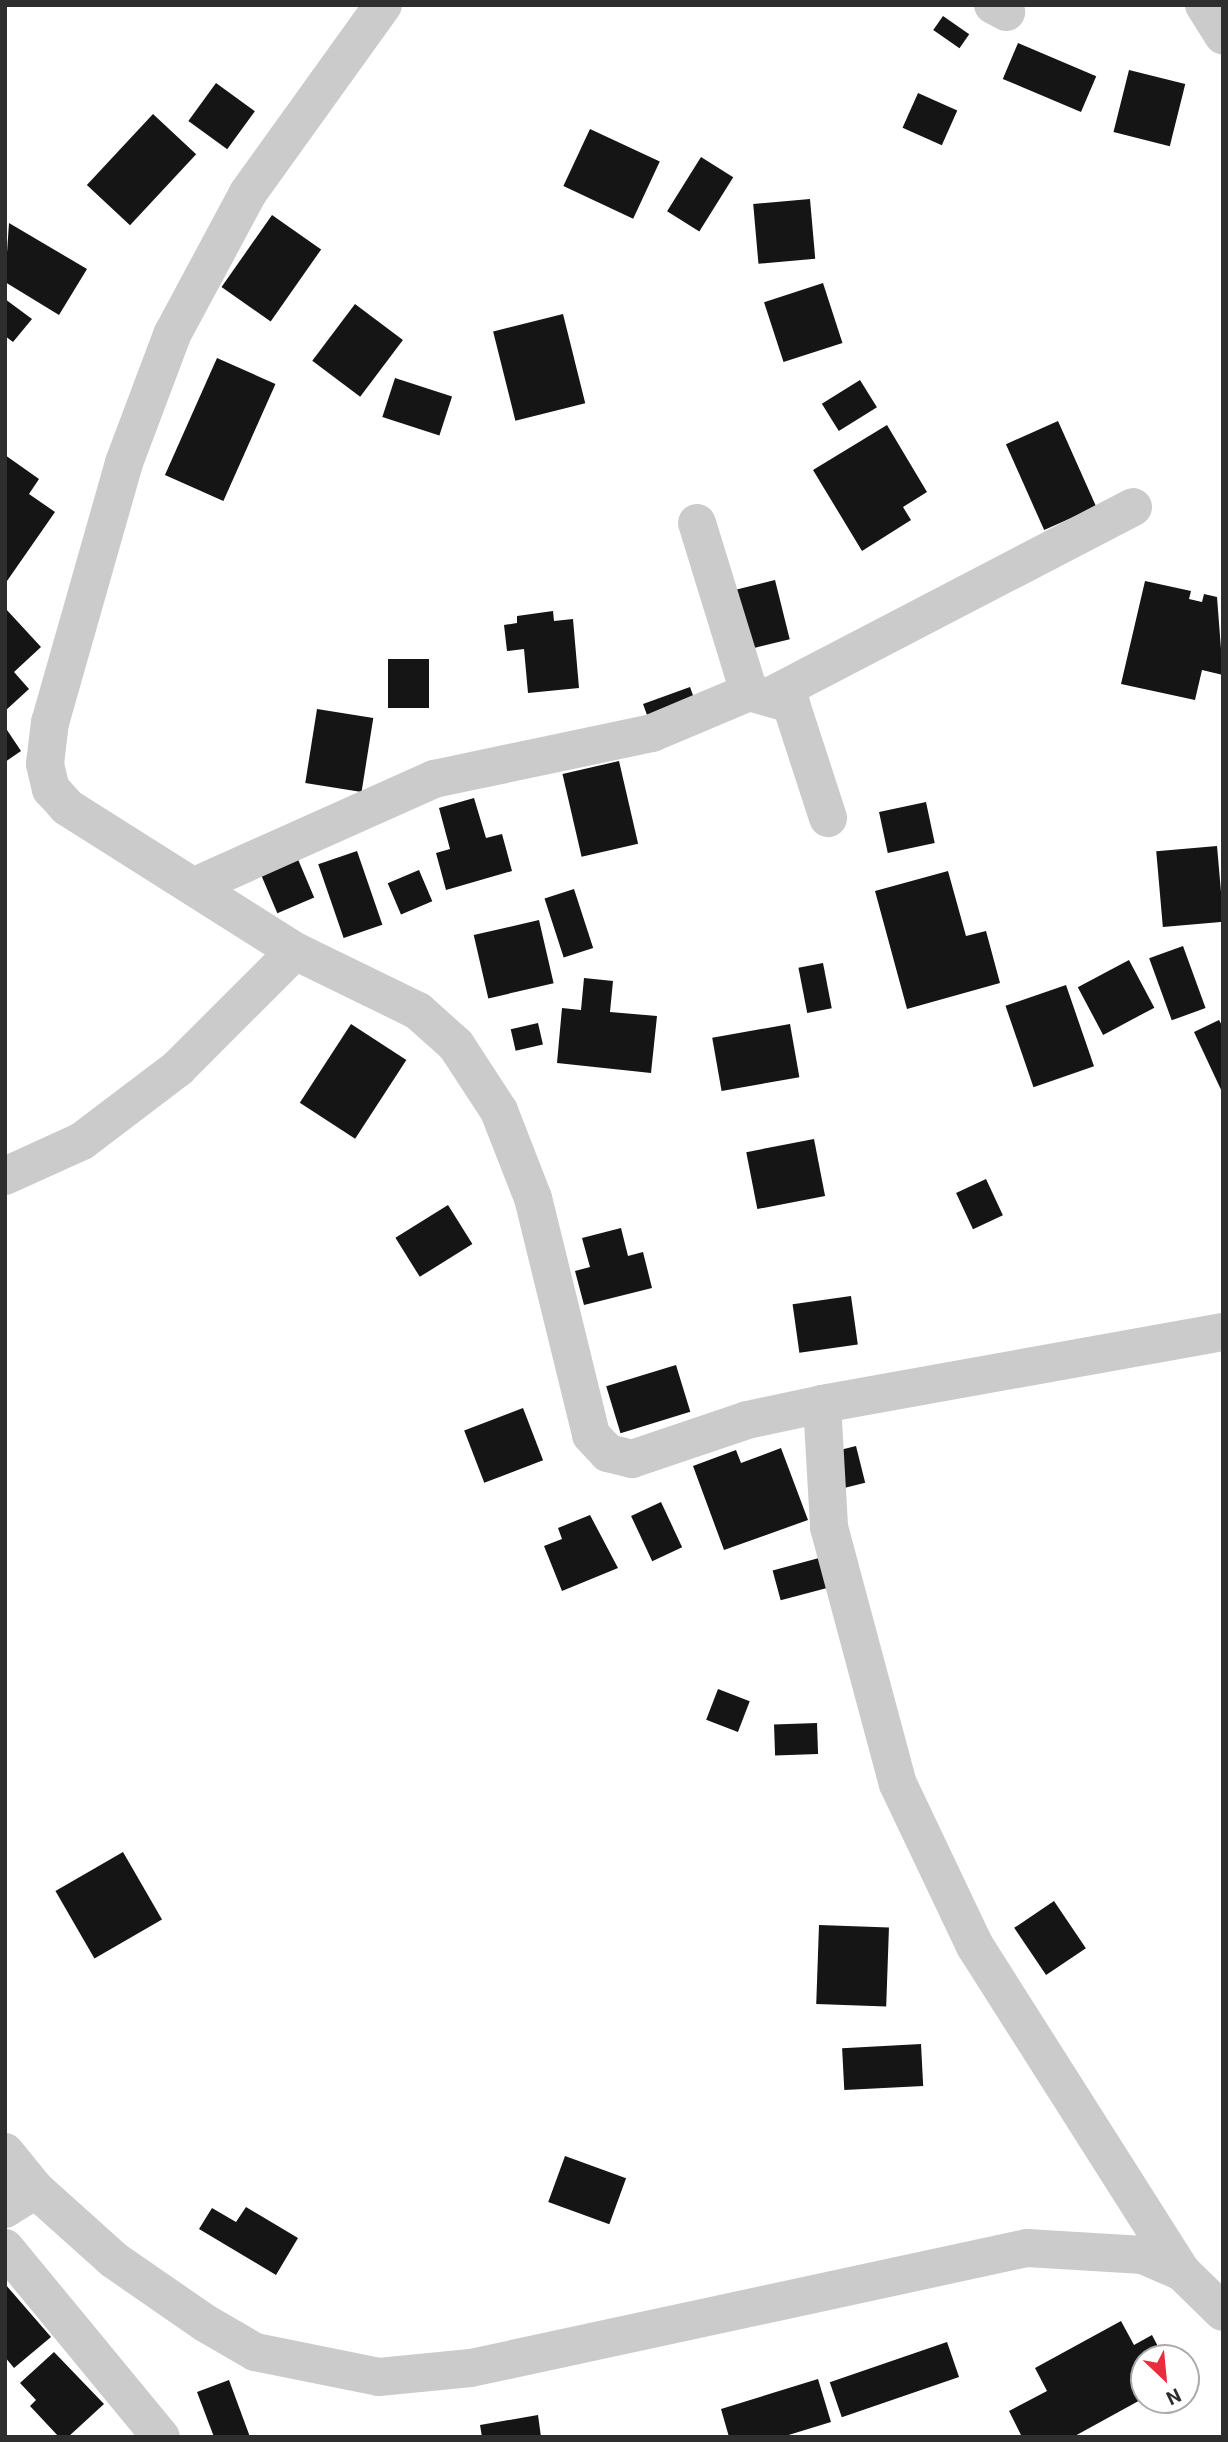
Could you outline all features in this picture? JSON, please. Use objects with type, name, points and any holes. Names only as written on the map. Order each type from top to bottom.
[{"type":"street","points":[[383,5],[248,193],[199,276],[124,463],[50,722],[46,764],[57,798],[197,885],[295,951],[418,1011],[478,1075],[533,1198],[588,1423],[608,1453],[632,1459],[747,1420],[1223,1332]]},
{"type":"street","points":[[1204,5],[1223,36]]},
{"type":"street","points":[[197,885],[434,779],[652,733],[761,694],[1133,508]]},
{"type":"street","points":[[697,523],[761,694]]},
{"type":"street","points":[[761,694],[791,704],[828,818]]},
{"type":"street","points":[[5,1176],[82,1141],[178,1068],[295,951]]},
{"type":"street","points":[[822,1404],[829,1527],[898,1784],[975,1946],[1182,2272],[1223,2312]]},
{"type":"street","points":[[5,2152],[21,2199],[255,2352],[379,2377],[471,2368],[1027,2248],[1109,2248],[1182,2272]]},
{"type":"street","points":[[5,2248],[161,2437]]},
{"type":"building","points":[[943,16],[969,34],[959,48],[933,30]]},
{"type":"building","points":[[1018,43],[1096,76],[1081,112],[1003,79]]},
{"type":"building","points":[[1129,70],[1185,84],[1170,146],[1114,132]]},
{"type":"building","points":[[216,83],[255,111],[227,149],[188,121]]},
{"type":"building","points":[[918,93],[957,110],[942,145],[903,128]]},
{"type":"building","points":[[153,114],[196,154],[130,225],[87,185]]},
{"type":"building","points":[[590,129],[660,162],[633,219],[563,186]]},
{"type":"building","points":[[701,157],[733,177],[699,231],[667,211]]},
{"type":"building","points":[[810,199],[815,259],[758,264],[753,204]]},
{"type":"building","points":[[272,215],[321,249],[271,321],[222,287]]},
{"type":"building","points":[[9,223],[87,269],[59,315],[5,282]]},
{"type":"building","points":[[823,283],[842,343],[784,362],[764,302]]},
{"type":"building","points":[[5,299],[32,319],[13,342],[5,336]]},
{"type":"building","points":[[355,304],[403,340],[360,397],[312,361]]},
{"type":"building","points":[[563,314],[585,403],[515,421],[493,331]]},
{"type":"building","points":[[217,358],[275,384],[223,501],[165,475]]},
{"type":"building","points":[[395,378],[452,397],[439,436],[382,417]]},
{"type":"building","points":[[860,380],[877,407],[839,431],[822,404]]},
{"type":"building","points":[[1058,421],[1096,507],[1044,530],[1006,444]]},
{"type":"building","points":[[887,425],[927,492],[903,507],[911,520],[862,551],[813,470]]},
{"type":"building","points":[[5,455],[39,479],[29,494],[55,512],[7,581]]},
{"type":"building","points":[[775,580],[790,639],[739,652],[725,593]]},
{"type":"building","points":[[1145,581],[1191,591],[1189,599],[1202,602],[1204,594],[1217,597],[1223,675],[1202,670],[1195,700],[1121,684]]},
{"type":"building","points":[[5,608],[41,647],[14,672],[29,689],[5,711]]},
{"type":"building","points":[[553,611],[554,621],[573,619],[579,688],[528,693],[524,649],[507,651],[504,625],[517,623],[517,616]]},
{"type":"building","points":[[388,659],[429,659],[429,708],[388,708]]},
{"type":"building","points":[[690,687],[700,715],[653,732],[643,704]]},
{"type":"building","points":[[317,709],[373,718],[362,792],[305,783]]},
{"type":"building","points":[[5,727],[21,751],[5,762]]},
{"type":"building","points":[[619,761],[638,844],[582,857],[562,774]]},
{"type":"building","points":[[474,798],[486,838],[502,834],[512,871],[446,890],[436,853],[450,849],[439,808]]},
{"type":"building","points":[[926,802],[935,843],[888,853],[879,812]]},
{"type":"building","points":[[1217,846],[1223,922],[1163,927],[1156,851]]},
{"type":"building","points":[[357,851],[382,925],[344,938],[318,864]]},
{"type":"building","points":[[297,857],[314,898],[277,913],[260,873]]},
{"type":"building","points":[[419,870],[432,901],[401,915],[388,883]]},
{"type":"building","points":[[948,871],[966,936],[986,931],[1000,983],[907,1009],[875,891]]},
{"type":"building","points":[[574,889],[593,948],[564,958],[545,899]]},
{"type":"building","points":[[539,920],[554,983],[488,998],[474,935]]},
{"type":"building","points":[[1183,946],[1206,1008],[1172,1020],[1149,958]]},
{"type":"building","points":[[1129,960],[1154,1008],[1103,1035],[1078,987]]},
{"type":"building","points":[[823,963],[832,1008],[807,1013],[798,968]]},
{"type":"building","points":[[584,978],[613,981],[610,1012],[657,1016],[651,1073],[557,1063],[562,1008],[581,1010]]},
{"type":"building","points":[[1066,985],[1094,1066],[1033,1087],[1005,1006]]},
{"type":"building","points":[[1219,1020],[1223,1027],[1223,1094],[1194,1032]]},
{"type":"building","points":[[538,1023],[543,1044],[516,1051],[511,1029]]},
{"type":"building","points":[[351,1024],[406,1060],[355,1139],[300,1103]]},
{"type":"building","points":[[790,1024],[799,1077],[722,1091],[712,1038]]},
{"type":"building","points":[[814,1139],[825,1196],[757,1209],[746,1152]]},
{"type":"building","points":[[986,1179],[1003,1215],[973,1229],[956,1193]]},
{"type":"building","points":[[448,1205],[472,1244],[420,1277],[395,1238]]},
{"type":"building","points":[[621,1228],[628,1256],[643,1252],[652,1288],[584,1305],[575,1271],[590,1267],[582,1238]]},
{"type":"building","points":[[851,1296],[858,1345],[799,1353],[793,1304]]},
{"type":"building","points":[[676,1365],[690,1412],[621,1433],[606,1386]]},
{"type":"building","points":[[523,1408],[543,1460],[484,1483],[464,1431]]},
{"type":"building","points":[[856,1446],[865,1483],[834,1491],[825,1454]]},
{"type":"building","points":[[781,1448],[808,1520],[724,1550],[693,1466],[736,1450],[741,1463]]},
{"type":"building","points":[[661,1502],[682,1547],[652,1561],[631,1516]]},
{"type":"building","points":[[590,1515],[618,1568],[562,1591],[544,1546],[562,1539],[558,1528]]},
{"type":"building","points":[[819,1558],[827,1588],[781,1600],[773,1570]]},
{"type":"building","points":[[718,1689],[750,1701],[738,1732],[706,1720]]},
{"type":"building","points":[[817,1723],[818,1754],[775,1755],[774,1725]]},
{"type":"building","points":[[123,1852],[162,1920],[94,1959],[55,1891]]},
{"type":"building","points":[[1054,1901],[1086,1948],[1046,1975],[1014,1928]]},
{"type":"building","points":[[819,1925],[889,1927],[886,2006],[816,2004]]},
{"type":"building","points":[[921,2044],[923,2086],[844,2090],[842,2048]]},
{"type":"building","points":[[565,2156],[626,2178],[609,2224],[548,2202]]},
{"type":"building","points":[[246,2207],[298,2238],[276,2275],[199,2229],[212,2208],[236,2222]]},
{"type":"building","points":[[5,2284],[51,2337],[14,2368],[5,2357]]},
{"type":"building","points":[[1121,2321],[1133,2344],[1130,2344],[1130,2406],[1073,2437],[1022,2437],[1009,2411],[1047,2391],[1035,2368]]},
{"type":"building","points":[[1152,2335],[1157,2344],[1136,2344]]},
{"type":"building","points":[[947,2342],[959,2377],[842,2417],[830,2382]]},
{"type":"building","points":[[54,2352],[104,2404],[68,2437],[59,2437],[30,2406],[36,2400],[20,2383]]},
{"type":"building","points":[[818,2379],[831,2422],[782,2437],[729,2437],[721,2409]]},
{"type":"building","points":[[229,2380],[250,2437],[214,2437],[197,2392]]},
{"type":"building","points":[[538,2415],[541,2437],[482,2437],[480,2425]]}]
